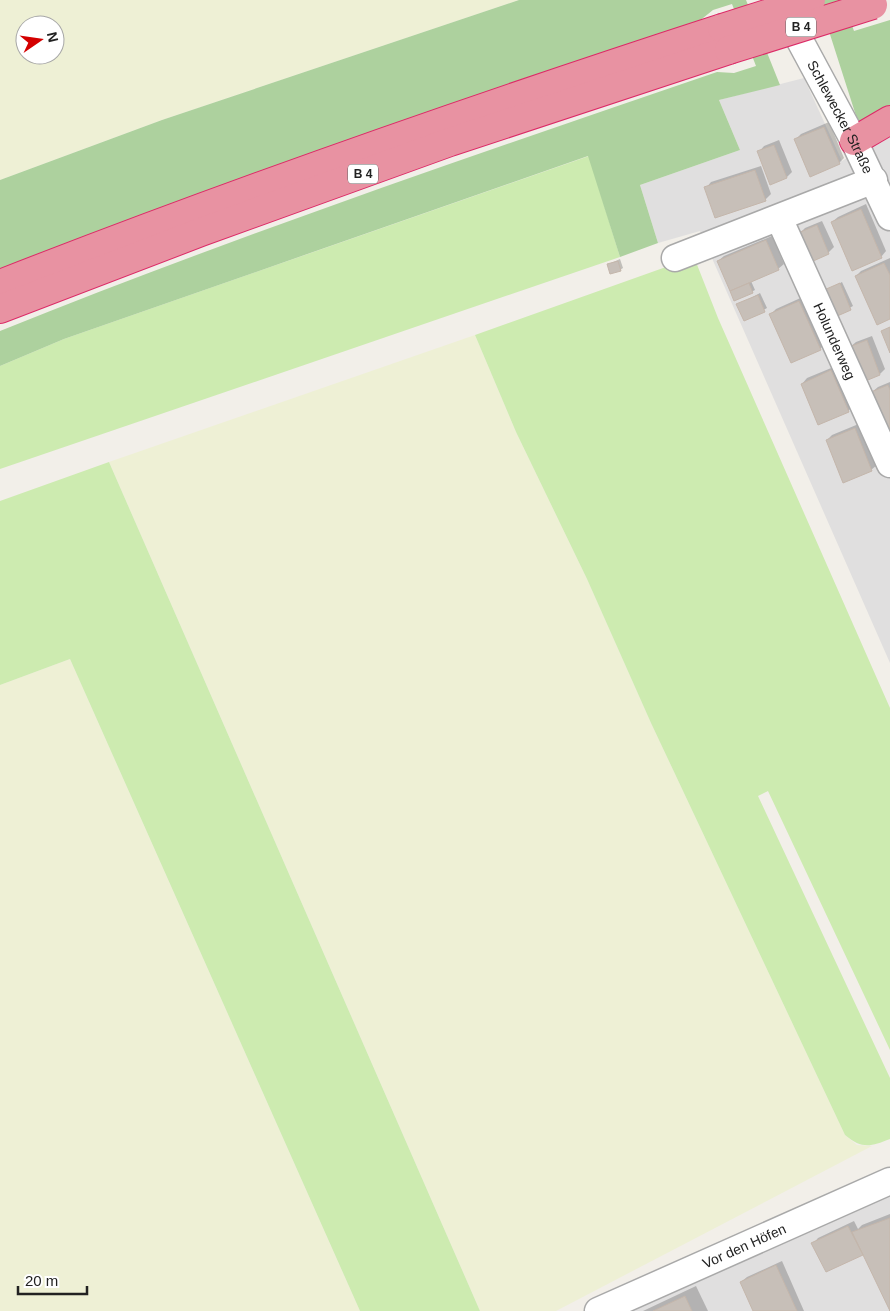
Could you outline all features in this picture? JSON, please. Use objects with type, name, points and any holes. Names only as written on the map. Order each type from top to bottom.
[{"type":"highway","name":"B 4","points":[[0,309],[201,232],[726,39],[812,0]]},
{"type":"highway","name":"B 4","points":[[0,284],[281,179],[483,107],[726,39],[881,2]]},
{"type":"highway","points":[[854,141],[890,120]]},
{"type":"street","name":"Schlewecker Straße","points":[[778,0],[854,141],[890,217]]},
{"type":"street","points":[[676,258],[874,180]]},
{"type":"street","name":"Holunderweg","points":[[779,218],[890,464]]},
{"type":"street","name":"Vor den Höfen","points":[[598,1311],[890,1181]]},
{"type":"shaded area","points":[[804,78],[842,161],[890,132],[890,663],[700,231],[658,243],[640,185],[740,150],[719,100]]},
{"type":"shaded area","points":[[890,1181],[890,1311],[598,1311]]},
{"type":"green space","points":[[0,0],[519,0],[162,120],[0,180]]},
{"type":"green space","points":[[519,0],[746,0],[780,85],[719,100],[740,150],[640,185],[658,243],[620,257],[588,156],[64,339],[0,366],[0,331],[178,262],[447,165],[717,72],[734,73],[756,66],[732,4],[713,10],[698,22],[0,270],[0,180],[162,120]]},
{"type":"green space","points":[[819,0],[843,0],[854,31],[890,20],[890,105],[858,122]]},
{"type":"green space","points":[[589,156],[620,257],[0,469],[0,366],[64,339]]},
{"type":"green space","points":[[694,257],[718,318],[890,708],[890,1050],[768,791],[758,796],[890,1078],[890,1139],[877,1144],[861,1145],[845,1135],[651,723],[587,579],[516,432],[475,335]]},
{"type":"green space","points":[[475,335],[516,432],[587,579],[651,723],[845,1135],[857,1145],[872,1146],[556,1311],[480,1311],[109,462]]},
{"type":"green space","points":[[109,462],[480,1311],[360,1311],[70,659],[0,685],[0,501]]},
{"type":"green space","points":[[70,659],[360,1311],[0,1311],[0,685]]},
{"type":"building","points":[[824,127],[840,164],[810,177],[794,139]]},
{"type":"building","points":[[774,145],[787,178],[770,185],[757,151]]},
{"type":"building","points":[[755,170],[766,201],[715,218],[704,187]]},
{"type":"building","points":[[861,209],[882,258],[852,271],[831,222]]},
{"type":"building","points":[[817,225],[829,254],[811,262],[798,233]]},
{"type":"building","points":[[766,240],[779,270],[730,291],[717,261]]},
{"type":"building","points":[[618,261],[621,271],[610,274],[607,264]]},
{"type":"building","points":[[884,263],[890,275],[890,319],[877,325],[855,276]]},
{"type":"building","points":[[749,283],[753,293],[734,301],[730,291]]},
{"type":"building","points":[[840,283],[851,310],[835,317],[824,290]]},
{"type":"building","points":[[758,295],[765,312],[744,321],[736,304]]},
{"type":"building","points":[[799,301],[821,350],[791,363],[769,314]]},
{"type":"building","points":[[890,327],[890,353],[881,331]]},
{"type":"building","points":[[867,340],[880,375],[863,382],[849,347]]},
{"type":"building","points":[[831,370],[849,412],[818,425],[801,384]]},
{"type":"building","points":[[888,385],[890,390],[890,436],[871,392]]},
{"type":"building","points":[[855,428],[872,471],[843,483],[826,440]]},
{"type":"building","points":[[890,1218],[890,1311],[852,1232]]},
{"type":"building","points":[[848,1226],[863,1255],[826,1272],[811,1243]]},
{"type":"building","points":[[776,1265],[797,1311],[753,1311],[740,1282]]},
{"type":"building","points":[[685,1296],[692,1311],[653,1311]]}]
